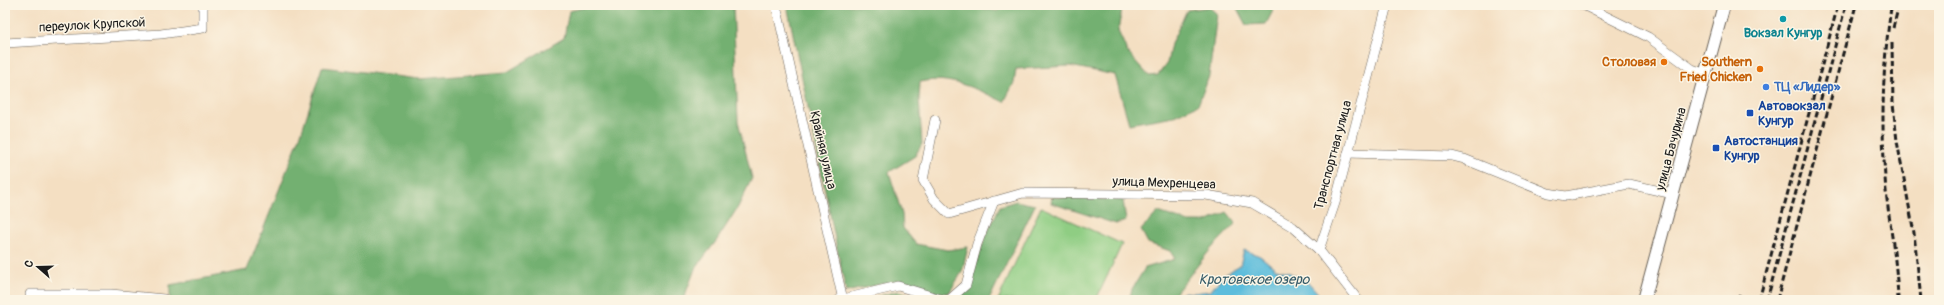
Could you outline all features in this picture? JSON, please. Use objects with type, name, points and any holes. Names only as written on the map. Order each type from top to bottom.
[{"type":"street","name":"переулок Крупской","points":[[5,43],[161,34],[204,28],[203,5]]},
{"type":"street","name":"Крайняя улица","points":[[776,5],[841,300]]},
{"type":"street","name":"Транспортная улица","points":[[1319,250],[1333,210],[1387,5]]},
{"type":"street","points":[[1582,5],[1648,37],[1692,69],[1706,74]]},
{"type":"street","name":"улица Бачурина","points":[[1644,300],[1724,5]]},
{"type":"street","name":"улица Мехренцева","points":[[935,120],[923,180],[934,199],[949,214],[1023,193],[1206,195],[1252,203],[1293,227],[1319,250]]},
{"type":"street","points":[[1348,153],[1452,156],[1464,159],[1548,192],[1566,196],[1629,184],[1673,194]]},
{"type":"street","points":[[949,300],[966,285],[977,244],[994,201]]},
{"type":"street","points":[[1319,250],[1358,300]]},
{"type":"street","points":[[841,300],[898,286],[944,300]]},
{"type":"street","points":[[31,300],[30,294],[111,294],[164,300]]},
{"type":"green space","points":[[595,5],[733,5],[738,121],[752,178],[738,207],[717,240],[695,269],[683,300],[170,300],[170,285],[247,270],[300,137],[322,67],[419,79],[507,72],[564,38],[569,11]]},
{"type":"green space","points":[[787,5],[977,5],[981,8],[997,11],[1006,5],[1124,5],[1122,8],[1118,31],[1128,53],[1149,76],[1158,75],[1167,63],[1171,44],[1187,10],[1209,7],[1217,14],[1209,76],[1198,105],[1174,116],[1129,124],[1115,75],[1070,66],[1016,69],[1014,83],[1004,102],[964,85],[953,82],[931,80],[920,82],[919,98],[922,144],[915,156],[889,172],[902,214],[903,228],[916,244],[948,250],[968,247],[962,272],[949,293],[934,293],[899,280],[846,292]]},
{"type":"green space","points":[[1235,5],[1276,5],[1266,24],[1246,25]]},
{"type":"green space","points":[[1052,197],[1123,200],[1126,221],[1116,224],[1051,203]]},
{"type":"green space","points":[[1016,201],[1035,205],[989,300],[956,300],[969,287],[985,237],[1000,206]]},
{"type":"green space","points":[[1041,207],[1122,244],[1096,300],[998,300]]},
{"type":"green space","points":[[1158,212],[1189,222],[1206,222],[1227,212],[1236,223],[1210,250],[1170,300],[1129,300],[1132,289],[1145,268],[1175,259],[1170,251],[1148,243],[1141,230]]},
{"type":"green space","points":[[898,291],[925,300],[865,300]]},
{"type":"water","name":"Кротовское озеро","points":[[1244,250],[1260,256],[1276,269],[1288,272],[1308,282],[1324,300],[1176,300],[1178,296],[1185,292],[1193,293],[1210,291],[1223,276],[1240,265]]},
{"type":"railway","points":[[1759,300],[1838,5]]},
{"type":"railway","points":[[1767,300],[1846,5]]},
{"type":"railway","points":[[1777,300],[1856,5]]},
{"type":"railway","points":[[1893,28],[1899,5]]},
{"type":"railway","points":[[1891,8],[1884,76],[1883,145],[1886,191],[1895,259],[1898,300]]},
{"type":"railway","points":[[1892,43],[1893,104],[1897,141],[1914,233],[1921,300]]},
{"type":"railway","points":[[1738,300],[1740,293]]},
{"type":"place","name":"Вокзал Кунгур","points":[[1783,19]]},
{"type":"place","name":"Столовая","points":[[1664,62]]},
{"type":"place","name":"Southern Fried Chicken","points":[[1760,69]]},
{"type":"place","name":"ТЦ «Лидер»","points":[[1766,87]]},
{"type":"place","name":"Автовокзал Кунгур","points":[[1750,113]]},
{"type":"place","name":"Автостанция Кунгур","points":[[1716,148]]}]
